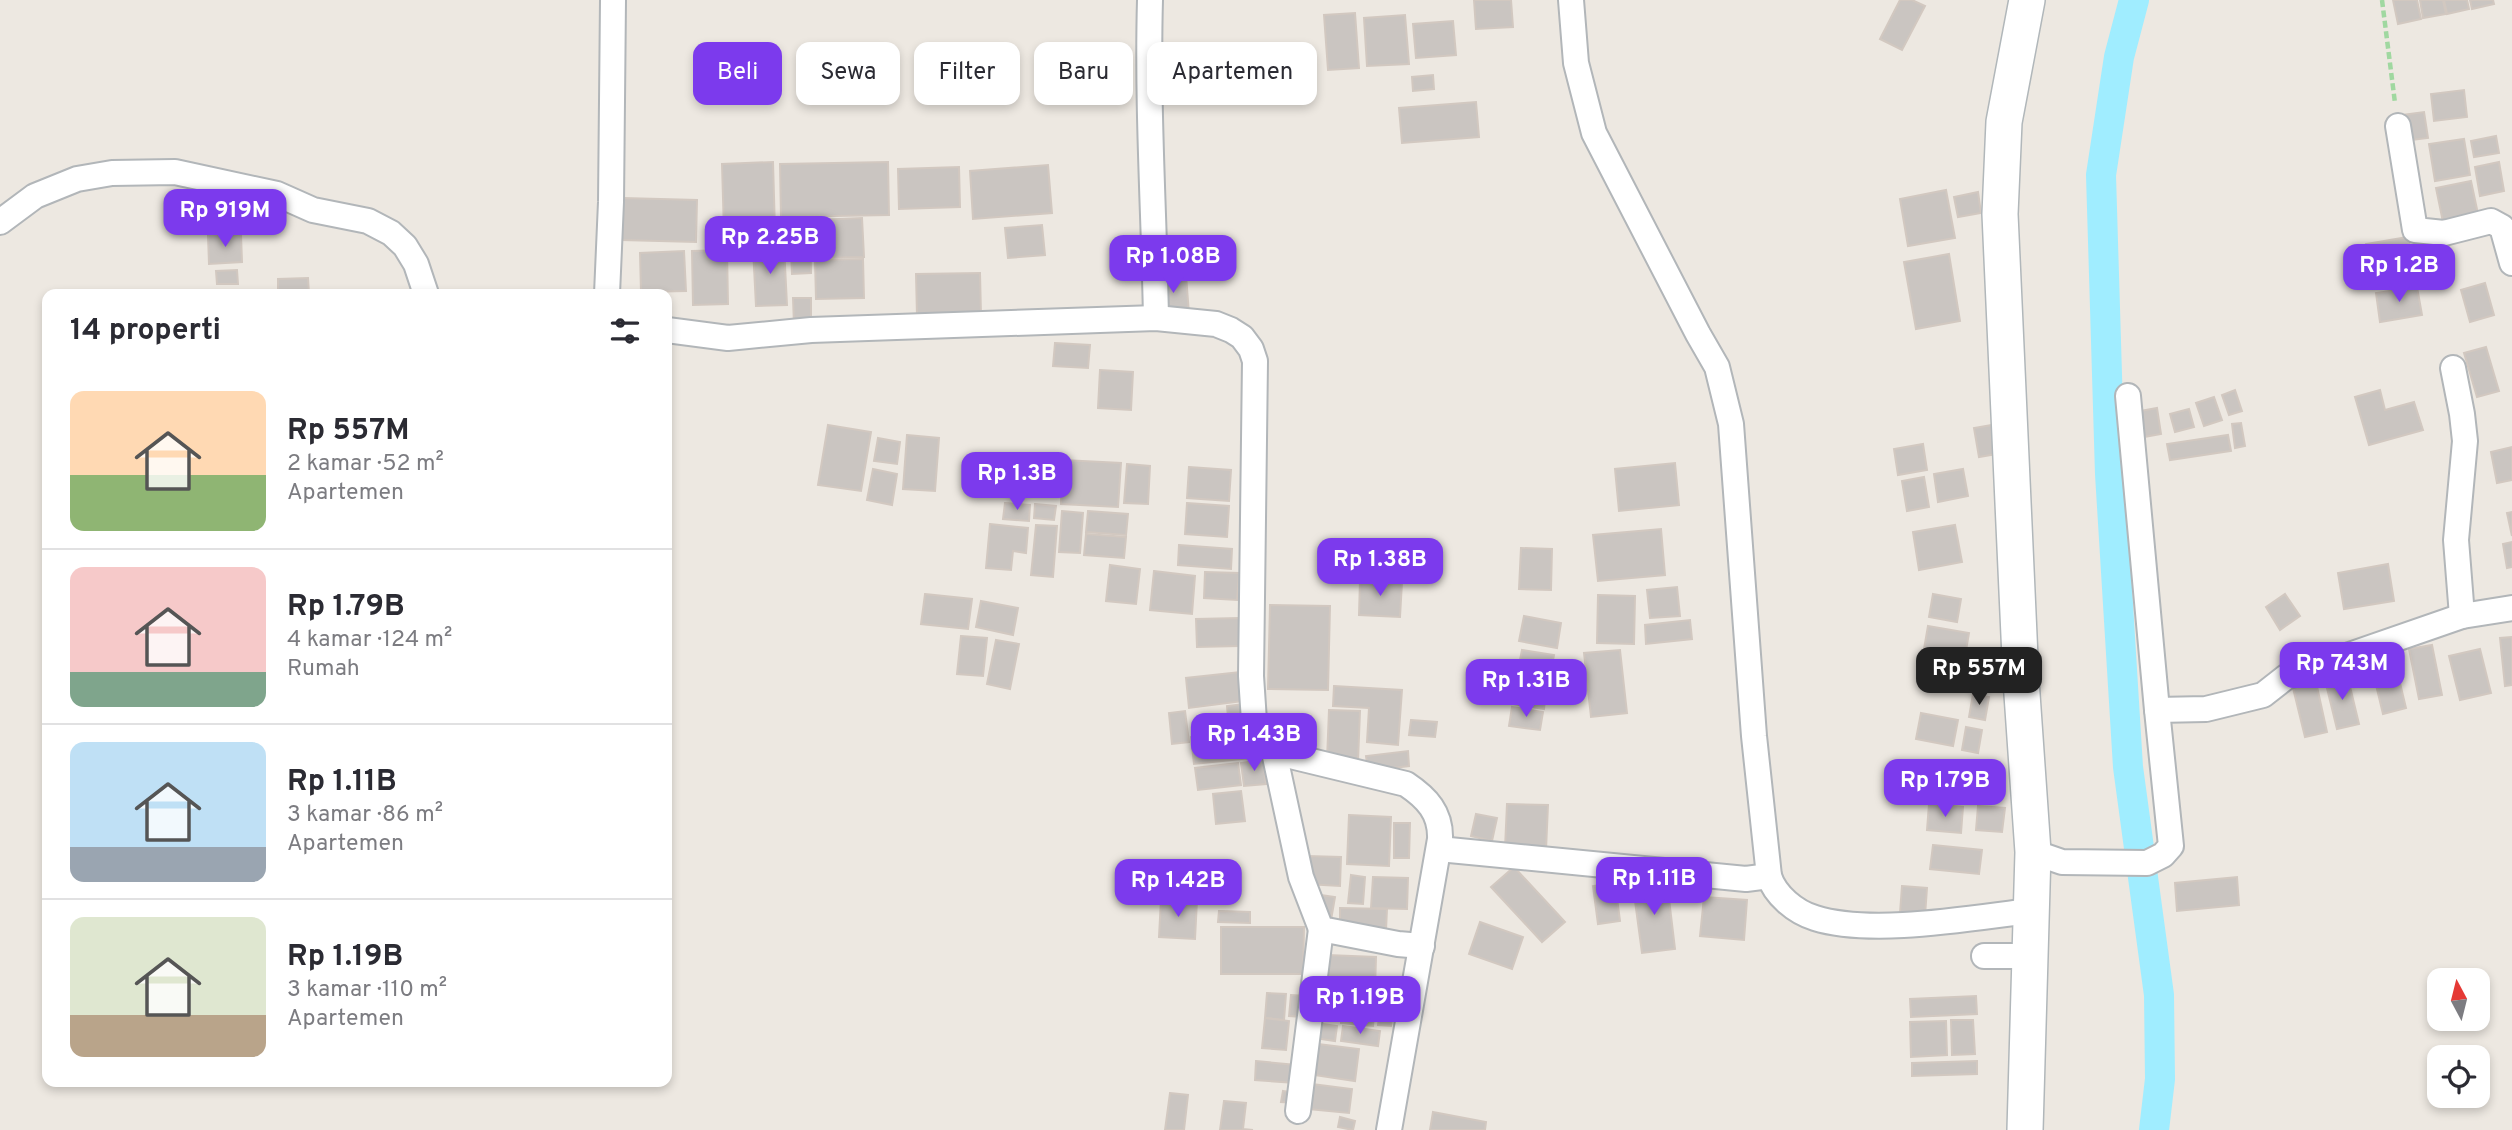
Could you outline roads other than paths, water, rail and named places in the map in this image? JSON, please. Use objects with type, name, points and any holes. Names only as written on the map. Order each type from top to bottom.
[{"type":"street","points":[[607,289],[612,189],[613,0]]},
{"type":"street","points":[[1150,0],[1148,75],[1154,182],[1156,318]]},
{"type":"street","points":[[1571,0],[1576,63],[1594,133],[1717,367],[1731,424],[1754,736],[1772,885],[1788,904],[1813,918],[1847,924],[1951,921],[2030,911]]},
{"type":"street","points":[[2025,1130],[2030,911],[2048,857],[2021,680],[2000,214],[2004,122],[2027,0]]},
{"type":"street","points":[[2398,125],[2415,230],[2444,233],[2491,221],[2502,227],[2512,263]]},
{"type":"street","points":[[0,222],[34,196],[77,179],[112,173],[175,172],[264,191],[313,211],[368,221],[391,233],[405,246],[416,264],[424,289]]},
{"type":"street","points":[[672,331],[728,338],[811,330],[1156,318],[1216,324],[1242,337],[1251,349],[1255,361],[1251,676],[1254,722],[1262,740],[1274,752],[1406,784],[1423,795],[1436,812],[1440,825],[1439,849],[1389,1130]]},
{"type":"street","points":[[2453,368],[2465,441],[2456,540],[2462,617]]},
{"type":"street","points":[[2048,857],[2147,863],[2163,855],[2171,846],[2128,396]]},
{"type":"street","points":[[2157,710],[2206,709],[2263,695],[2286,677],[2462,617],[2512,608]]},
{"type":"street","points":[[1274,752],[1301,877],[1321,929],[1298,1111]]},
{"type":"street","points":[[1439,849],[1746,879],[1769,876]]},
{"type":"street","points":[[1321,929],[1422,946]]},
{"type":"street","points":[[1984,956],[2029,956]]},
{"type":"waterway","points":[[2134,0],[2119,57],[2101,175],[2110,474],[2128,767],[2159,995],[2160,1079],[2154,1130]]}]
